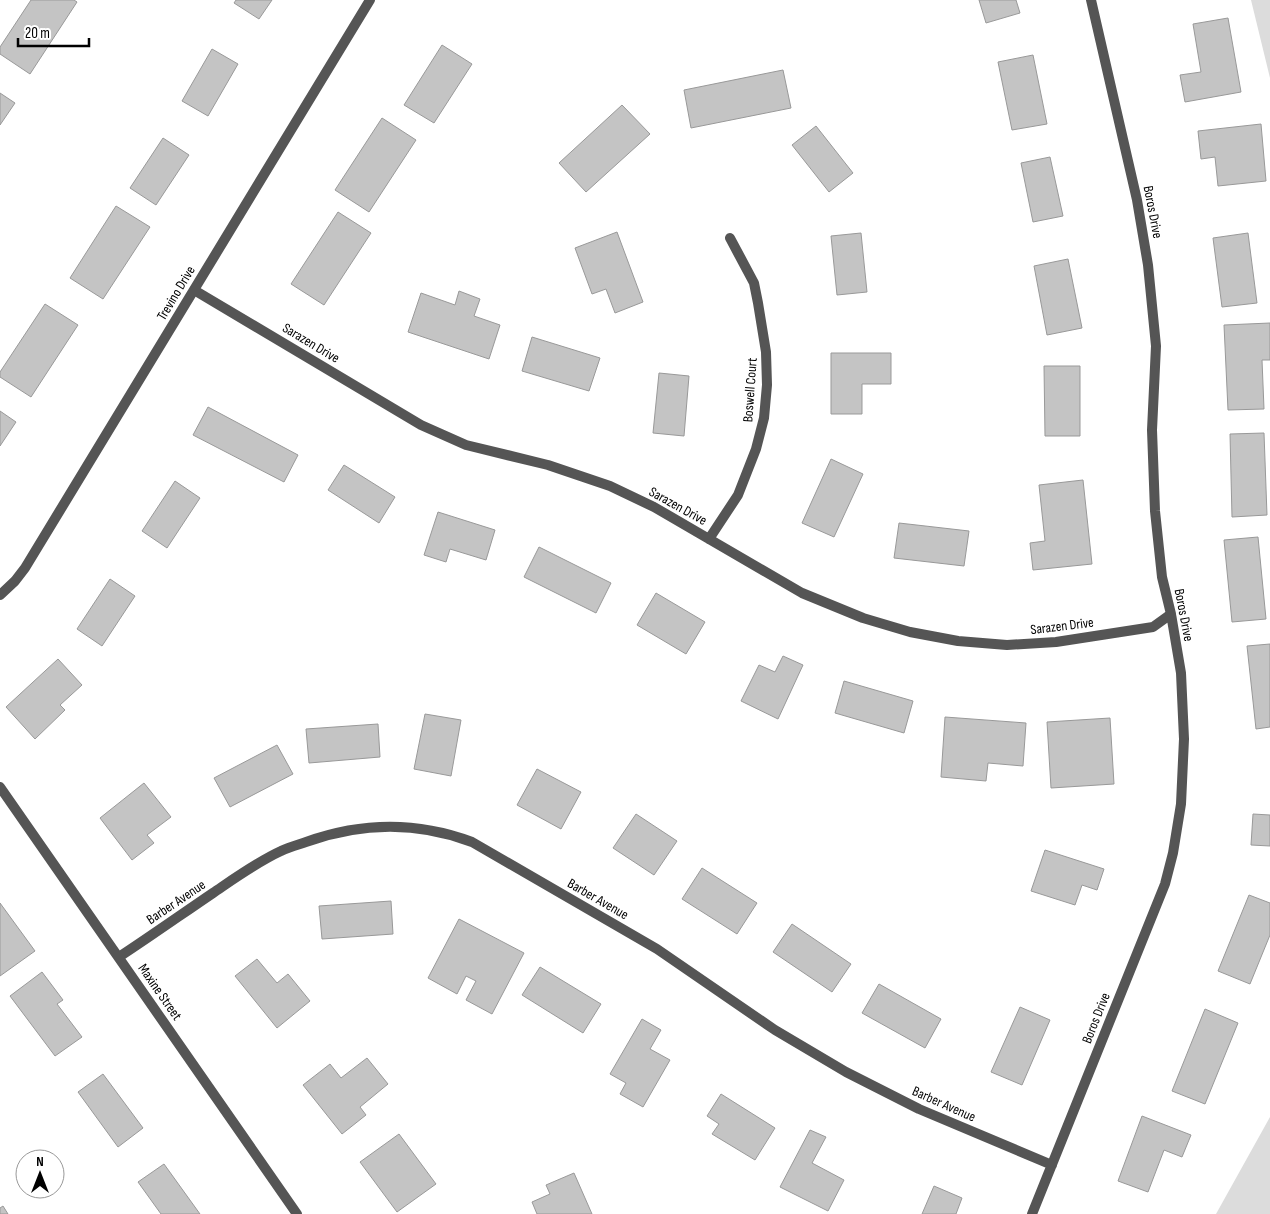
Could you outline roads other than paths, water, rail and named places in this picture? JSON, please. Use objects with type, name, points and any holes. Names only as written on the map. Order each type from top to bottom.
[{"type":"street","name":"Trevino Drive","points":[[0,595],[25,568],[370,0]]},
{"type":"street","name":"Boros Drive","points":[[1032,1214],[1165,884],[1173,853],[1181,804],[1184,739],[1180,673],[1171,614],[1162,577],[1155,512],[1152,430],[1156,346],[1148,265],[1137,200],[1091,0]]},
{"type":"street","name":"Boswell Court","points":[[709,539],[738,495],[756,449],[764,418],[767,385],[766,352],[754,283],[730,238]]},
{"type":"street","name":"Sarazen Drive","points":[[194,290],[421,425],[466,445],[548,464],[610,486],[654,507],[802,593],[863,618],[910,632],[958,641],[1007,645],[1056,642],[1153,627],[1171,614]]},
{"type":"street","name":"Maxine Street","points":[[0,786],[297,1214]]},
{"type":"street","name":"Barber Avenue","points":[[119,957],[252,866],[281,850],[328,834],[360,828],[392,826],[425,829],[457,836],[472,842],[649,944],[775,1030],[846,1072],[919,1109],[1052,1165]]}]
